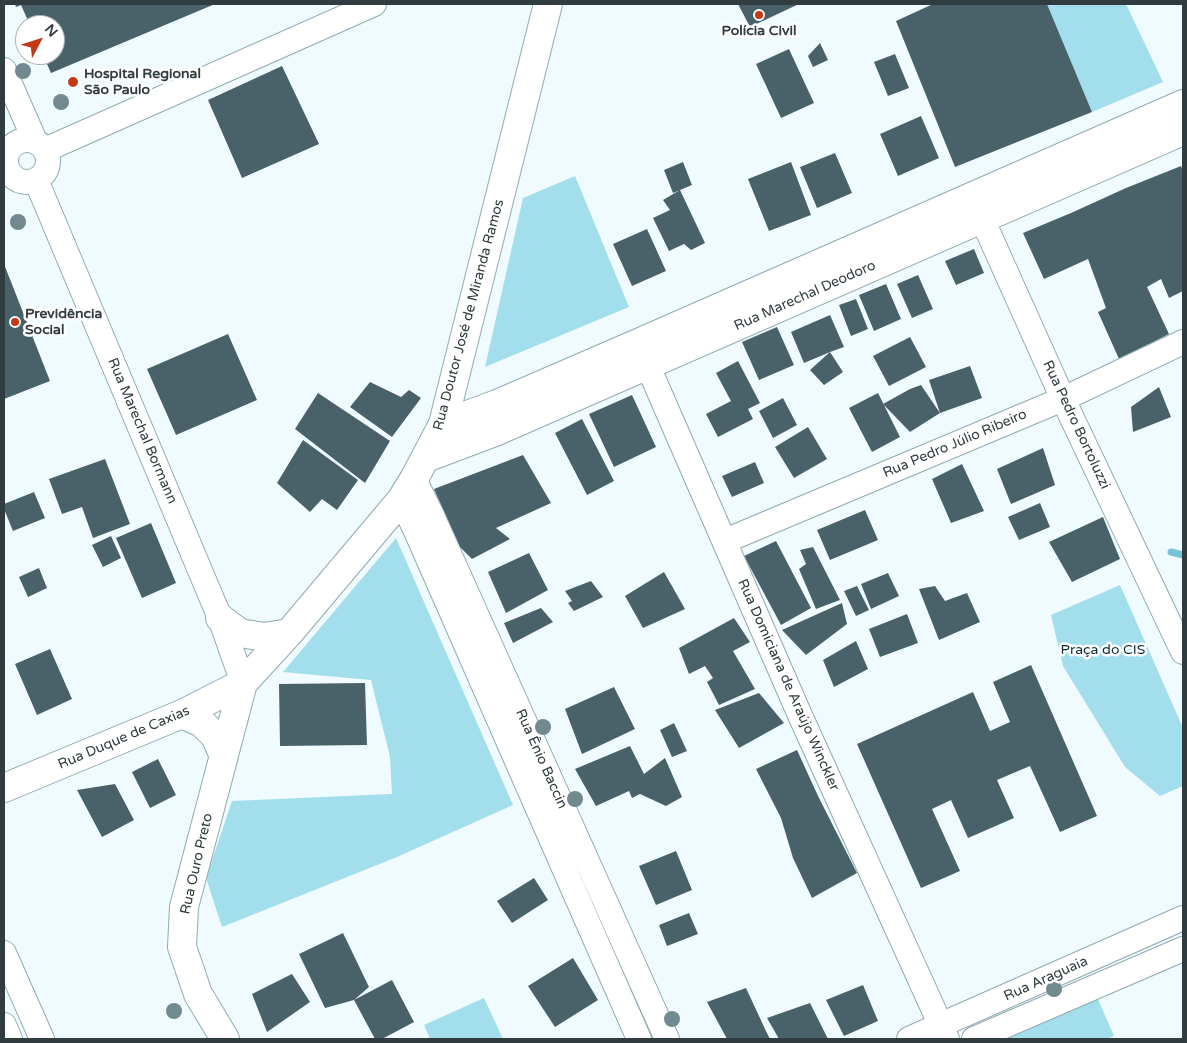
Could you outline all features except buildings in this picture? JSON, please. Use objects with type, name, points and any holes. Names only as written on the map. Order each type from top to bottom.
[{"type":"street","name":"Rua Doutor José de Miranda Ramos","points":[[243,684],[289,633],[414,479],[443,424],[548,4]]},
{"type":"street","points":[[4,70],[40,145],[48,163],[42,176],[30,182],[16,179],[6,155],[21,140],[40,145],[358,7]]},
{"type":"street","name":"Rua Marechal Deodoro","points":[[977,208],[1183,104]]},
{"type":"street","name":"Rua Marechal Deodoro","points":[[414,479],[495,432],[643,354],[977,208],[1183,131]]},
{"type":"street","name":"Rua Marechal Bormann","points":[[36,180],[220,618],[243,684]]},
{"type":"street","name":"Rua Pedro Bortoluzzi","points":[[977,208],[1063,398],[1183,652]]},
{"type":"street","name":"Rua Pedro Júlio Ribeiro","points":[[725,541],[1063,398],[1183,342]]},
{"type":"street","name":"Rua Marechal Deodoro","points":[[443,424],[643,354]]},
{"type":"street","name":"Rua Domiciana de Araújo Winckler","points":[[643,354],[799,713],[943,1032]]},
{"type":"street","name":"Rua Ênio Baccin","points":[[414,479],[415,529],[482,654],[530,763],[570,882],[639,1039]]},
{"type":"street","points":[[220,618],[240,633],[264,637],[289,633]]},
{"type":"street","name":"Rua Duque de Caxias","points":[[4,788],[182,714],[243,684]]},
{"type":"street","name":"Rua Ouro Preto","points":[[225,1039],[198,994],[182,947],[184,907],[243,684]]},
{"type":"street","points":[[182,714],[202,723],[215,736],[224,756]]},
{"type":"street","name":"Rua Ênio Baccin","points":[[530,763],[592,871],[667,1039]]},
{"type":"street","points":[[570,882],[592,871]]},
{"type":"street","points":[[1177,920],[1182,950]]},
{"type":"street","name":"Rua Araguaia","points":[[908,1039],[943,1032],[1091,959],[1177,920]]},
{"type":"street","name":"Rua Araguaia","points":[[976,1039],[1182,950]]},
{"type":"street","points":[[4,956],[42,1039]]},
{"type":"street","points":[[1091,959],[1102,985]]},
{"type":"street","points":[[624,1005],[647,995]]},
{"type":"street","points":[[4,1025],[10,1039]]},
{"type":"street","points":[[943,1032],[976,1039]]},
{"type":"green space","points":[[1047,4],[1126,4],[1163,82],[1092,112]]},
{"type":"green space","points":[[575,176],[629,307],[485,367],[523,198]]},
{"type":"green space","points":[[396,538],[513,805],[397,857],[222,927],[206,878],[232,801],[392,794],[390,757],[371,680],[283,672]]},
{"type":"green space","name":"Praça do CIS","points":[[1120,585],[1183,728],[1183,786],[1160,796],[1125,767],[1063,666],[1051,615]]},
{"type":"green space","points":[[1097,997],[1114,1036],[1107,1039],[1005,1039],[1004,1037]]},
{"type":"green space","points":[[484,998],[503,1039],[430,1039],[424,1025]]},
{"type":"waterway","points":[[1171,552],[1183,555]]},
{"type":"place","name":"Polícia Civil","points":[[759,15]]},
{"type":"place","name":"Hospital Regional São Paulo","points":[[73,82]]},
{"type":"place","name":"Previdência Social","points":[[15,322]]}]
